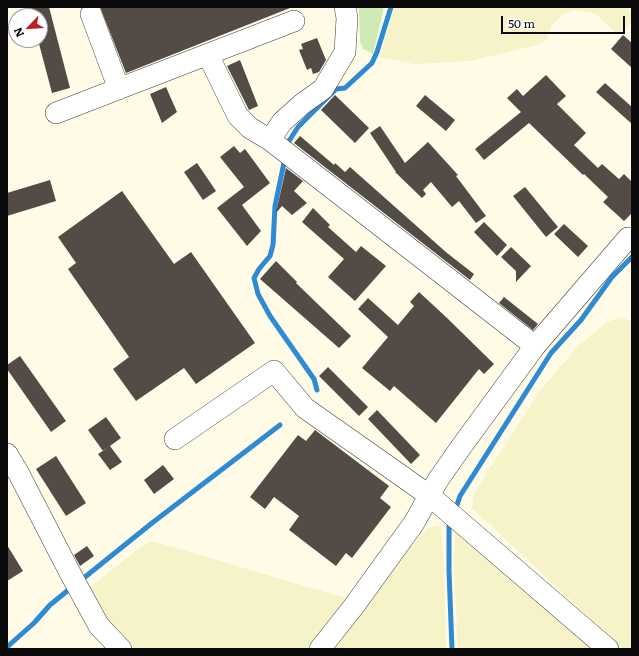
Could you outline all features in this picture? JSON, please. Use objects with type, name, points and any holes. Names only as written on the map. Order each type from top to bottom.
[{"type":"street","points":[[270,140],[282,122],[302,104],[323,89],[345,52],[347,18],[344,7]]},
{"type":"street","points":[[91,14],[119,89]]},
{"type":"street","points":[[56,113],[294,21]]},
{"type":"street","points":[[208,55],[238,116],[250,128],[270,140],[535,346]]},
{"type":"street","points":[[320,649],[354,606],[410,529],[438,480],[535,346],[628,238]]},
{"type":"street","points":[[175,439],[274,371],[305,408],[430,496],[608,649]]},
{"type":"street","points":[[7,454],[99,626],[121,649]]},
{"type":"shaded area","points":[[394,7],[627,7],[632,12],[632,22],[618,35],[596,14],[576,10],[564,14],[551,26],[548,39],[537,45],[470,61],[414,64],[380,57]]},
{"type":"shaded area","points":[[622,317],[632,322],[632,649],[623,649],[472,508],[474,493],[539,392],[577,347],[607,322]]},
{"type":"shaded area","points":[[441,526],[444,567],[446,649],[329,649],[418,538],[428,528]]},
{"type":"shaded area","points":[[455,529],[597,649],[458,649],[454,570]]},
{"type":"shaded area","points":[[152,541],[349,599],[311,649],[130,649],[114,634],[89,588],[142,546]]},
{"type":"green space","points":[[358,7],[384,7],[373,54],[363,49],[360,41]]},
{"type":"building","points":[[49,7],[70,88],[52,93],[40,48],[48,48],[48,8],[29,8]]},
{"type":"building","points":[[100,7],[290,7],[290,8],[126,73]]},
{"type":"building","points":[[623,35],[632,43],[632,68],[611,49]]},
{"type":"building","points":[[317,38],[326,60],[319,72],[313,74],[311,68],[307,70],[299,50],[303,49],[301,44]]},
{"type":"building","points":[[240,60],[258,106],[249,110],[227,66]]},
{"type":"building","points":[[546,75],[566,96],[557,104],[586,133],[574,145],[598,168],[602,164],[619,179],[624,174],[632,182],[632,213],[624,221],[603,202],[608,197],[529,123],[484,160],[475,149],[521,112],[507,98],[517,89],[523,96]]},
{"type":"building","points":[[605,83],[632,107],[632,124],[596,92]]},
{"type":"building","points":[[166,87],[177,112],[162,123],[150,94]]},
{"type":"building","points":[[335,95],[369,128],[355,143],[321,110]]},
{"type":"building","points":[[425,95],[455,120],[446,131],[416,106]]},
{"type":"building","points":[[380,126],[405,163],[428,142],[458,175],[456,176],[486,216],[476,223],[459,201],[452,207],[431,182],[423,190],[426,194],[422,198],[395,172],[370,133]]},
{"type":"building","points":[[300,136],[334,165],[335,163],[345,172],[350,167],[447,253],[474,274],[470,280],[294,143]]},
{"type":"building","points":[[234,146],[240,153],[245,149],[270,183],[242,205],[261,231],[247,246],[217,208],[244,187],[220,157]]},
{"type":"building","points":[[197,163],[216,191],[203,200],[184,172]]},
{"type":"building","points":[[286,168],[303,181],[294,191],[307,203],[292,215],[282,206],[276,213]]},
{"type":"building","points":[[50,180],[56,201],[7,216],[7,193]]},
{"type":"building","points":[[525,187],[558,227],[546,237],[513,196]]},
{"type":"building","points":[[122,191],[174,264],[191,252],[255,343],[196,384],[184,368],[136,401],[113,369],[129,357],[68,269],[76,263],[58,237]]},
{"type":"building","points":[[313,208],[330,225],[328,227],[356,252],[361,246],[386,266],[355,301],[328,277],[344,259],[302,222]]},
{"type":"building","points":[[484,222],[507,245],[497,256],[474,232]]},
{"type":"building","points":[[564,224],[588,246],[578,257],[554,234]]},
{"type":"building","points":[[511,247],[531,266],[516,282],[516,271],[501,257]]},
{"type":"building","points":[[276,261],[297,282],[296,283],[351,336],[339,348],[260,279]]},
{"type":"building","points":[[419,292],[494,364],[484,374],[479,369],[436,423],[394,386],[390,391],[362,368],[388,337],[358,309],[368,298],[398,325],[414,306],[410,302]]},
{"type":"building","points":[[504,297],[538,324],[533,330],[499,303]]},
{"type":"building","points":[[20,356],[66,421],[51,432],[7,369],[7,365]]},
{"type":"building","points":[[328,367],[368,407],[359,416],[319,376]]},
{"type":"building","points":[[377,410],[420,455],[411,464],[368,419]]},
{"type":"building","points":[[106,417],[121,438],[103,451],[88,430]]},
{"type":"building","points":[[315,430],[389,486],[380,498],[391,507],[352,558],[346,553],[336,566],[289,530],[299,516],[274,497],[265,509],[250,497],[298,435],[306,441]]},
{"type":"building","points":[[110,446],[122,462],[110,470],[98,454]]},
{"type":"building","points":[[56,456],[86,503],[66,516],[36,469]]},
{"type":"building","points":[[163,465],[174,479],[154,494],[144,480]]},
{"type":"building","points":[[7,545],[23,571],[7,581]]},
{"type":"building","points":[[87,546],[94,556],[80,566],[74,555]]},
{"type":"waterway","points":[[288,148],[289,141],[298,127],[336,89],[345,88],[372,63],[377,52],[391,7]]},
{"type":"waterway","points":[[285,158],[275,206],[273,245],[270,256],[259,269],[254,278],[258,294],[270,316],[314,379],[317,390]]},
{"type":"waterway","points":[[455,511],[460,496],[551,353],[581,320],[612,277],[632,257]]},
{"type":"waterway","points":[[80,581],[152,523],[280,425]]},
{"type":"waterway","points":[[451,520],[449,526],[449,571],[452,649]]},
{"type":"waterway","points":[[7,647],[34,623],[50,605],[72,587]]}]
